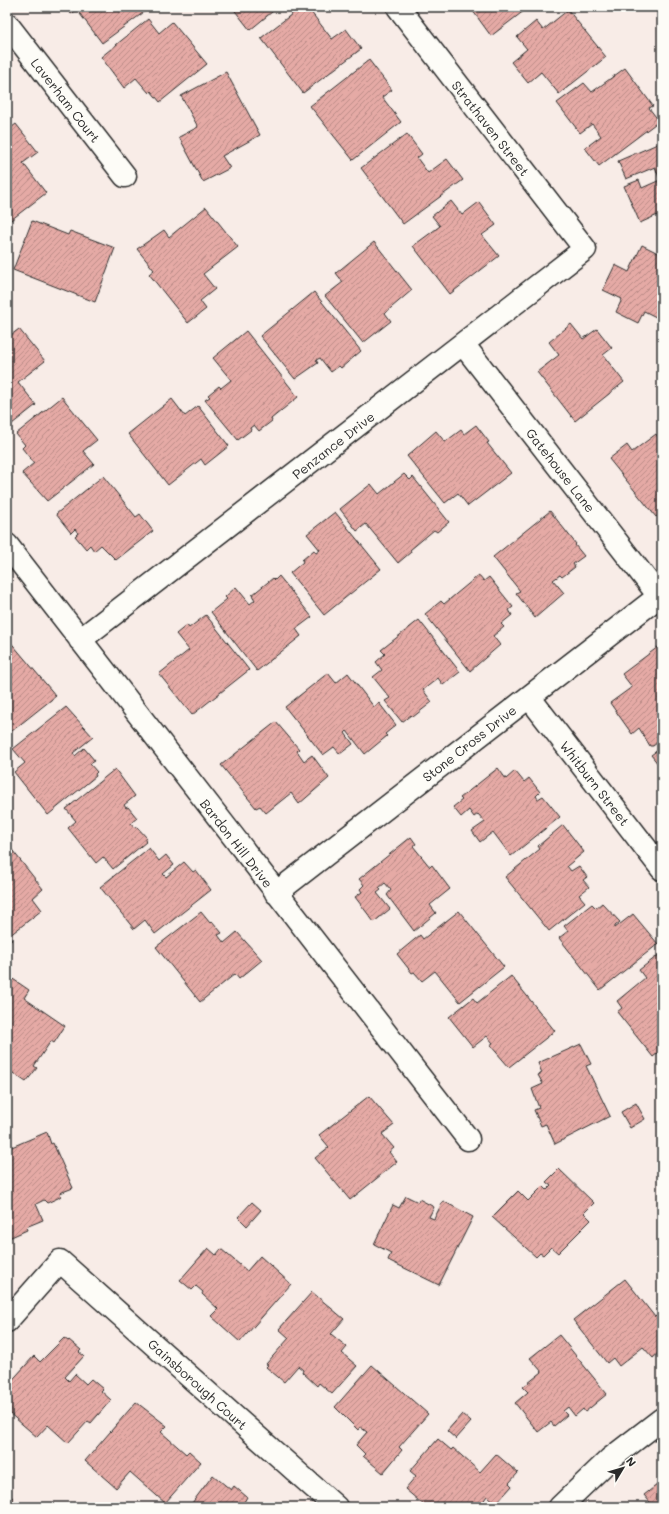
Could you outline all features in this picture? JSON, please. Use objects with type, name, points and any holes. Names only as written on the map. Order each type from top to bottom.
[{"type":"street","name":"Strathaven Street","points":[[398,7],[585,249]]},
{"type":"street","name":"Laverham Court","points":[[7,24],[125,176]]},
{"type":"street","name":"Penzance Drive","points":[[80,640],[585,249]]},
{"type":"street","name":"Gatehouse Lane","points":[[463,344],[660,595]]},
{"type":"street","name":"Bardon Hill Drive","points":[[7,546],[468,1140]]},
{"type":"street","name":"Stone Cross Drive","points":[[276,893],[660,595]]},
{"type":"street","name":"Whitburn Street","points":[[529,697],[662,869]]},
{"type":"street","name":"Gainsborough Court","points":[[7,1321],[60,1261],[336,1507]]},
{"type":"street","points":[[560,1507],[610,1459],[662,1419]]},
{"type":"building","points":[[66,7],[151,7],[102,43],[77,10],[71,14]]},
{"type":"building","points":[[232,7],[278,7],[250,30]]},
{"type":"building","points":[[301,7],[307,7],[332,39],[346,29],[361,49],[303,93],[261,38]]},
{"type":"building","points":[[470,7],[529,7],[491,36]]},
{"type":"building","points":[[568,10],[606,57],[559,94],[541,72],[528,83],[511,62],[527,49],[517,37],[536,21],[543,30]]},
{"type":"building","points":[[148,19],[159,33],[172,22],[207,64],[160,102],[151,91],[149,93],[136,78],[124,88],[101,57]]},
{"type":"building","points":[[369,60],[392,90],[382,97],[401,122],[353,160],[310,106]]},
{"type":"building","points":[[625,68],[653,106],[649,108],[659,121],[599,166],[585,148],[601,136],[592,124],[580,133],[557,103],[584,83],[592,92]]},
{"type":"building","points":[[226,72],[260,135],[222,156],[230,168],[203,182],[179,137],[198,127],[181,96]]},
{"type":"building","points":[[16,124],[38,152],[23,163],[46,193],[7,223],[7,131]]},
{"type":"building","points":[[407,134],[422,154],[417,158],[428,173],[447,159],[463,180],[403,224],[361,168]]},
{"type":"building","points":[[662,142],[662,213],[640,223],[624,186],[639,180],[642,188],[660,180],[655,167],[626,179],[618,161]]},
{"type":"building","points":[[451,201],[462,215],[479,202],[496,225],[482,235],[499,256],[450,294],[413,246],[440,226],[432,216]]},
{"type":"building","points":[[206,207],[238,247],[203,274],[215,289],[200,301],[206,309],[188,323],[149,274],[154,270],[137,249],[164,230],[169,237]]},
{"type":"building","points":[[32,221],[68,235],[70,231],[115,248],[95,302],[13,270]]},
{"type":"building","points":[[374,242],[412,290],[385,313],[391,321],[363,343],[325,296],[343,282],[336,273]]},
{"type":"building","points":[[642,245],[662,255],[662,320],[644,311],[638,323],[616,312],[622,299],[603,290],[615,265],[629,272]]},
{"type":"building","points":[[314,292],[361,351],[341,368],[339,366],[331,372],[320,358],[316,360],[318,363],[295,379],[260,336]]},
{"type":"building","points":[[571,324],[583,339],[597,329],[612,348],[603,355],[624,382],[575,421],[537,372],[559,355],[549,342]]},
{"type":"building","points":[[19,329],[45,361],[18,382],[36,405],[7,428],[7,338]]},
{"type":"building","points":[[246,331],[298,397],[259,431],[254,425],[250,428],[251,430],[238,440],[205,400],[210,397],[208,395],[219,386],[221,388],[231,380],[213,358]]},
{"type":"building","points":[[62,397],[97,440],[83,451],[94,464],[47,501],[22,473],[34,463],[22,448],[25,445],[16,434]]},
{"type":"building","points":[[172,399],[185,416],[198,406],[229,446],[205,465],[201,459],[168,485],[128,434]]},
{"type":"building","points":[[476,425],[489,442],[487,443],[511,473],[468,506],[458,493],[445,503],[407,456],[436,431],[445,442],[461,430],[464,434]]},
{"type":"building","points":[[656,434],[660,440],[662,439],[662,512],[656,517],[609,459],[627,445],[632,452]]},
{"type":"building","points":[[404,474],[410,480],[413,477],[449,522],[437,532],[434,530],[410,550],[411,552],[398,563],[366,524],[357,531],[340,509],[371,484],[379,494]]},
{"type":"building","points":[[103,476],[136,517],[140,514],[153,531],[116,560],[101,545],[94,551],[90,545],[86,549],[75,536],[78,533],[75,529],[71,533],[56,514]]},
{"type":"building","points":[[550,511],[584,556],[573,564],[575,567],[562,577],[560,575],[553,580],[564,593],[535,618],[516,593],[520,591],[493,557]]},
{"type":"building","points":[[335,512],[381,569],[324,615],[290,573],[314,550],[316,553],[320,550],[307,534]]},
{"type":"building","points":[[479,575],[484,581],[489,577],[513,607],[509,610],[512,615],[501,624],[504,627],[493,636],[500,645],[470,671],[425,614],[441,601],[444,604]]},
{"type":"building","points":[[279,576],[312,617],[296,629],[301,636],[257,671],[211,612],[227,599],[225,597],[236,587],[250,604],[255,600],[252,595],[273,578],[275,580]]},
{"type":"building","points":[[206,615],[249,670],[192,715],[159,674],[189,650],[176,634],[187,625],[189,628]]},
{"type":"building","points":[[419,620],[460,672],[443,685],[438,678],[423,690],[432,702],[413,717],[411,715],[402,722],[385,701],[390,698],[373,677],[382,670],[376,662],[385,654],[381,650]]},
{"type":"building","points":[[8,639],[56,696],[7,735],[7,640]]},
{"type":"building","points":[[662,644],[662,739],[653,746],[650,746],[639,728],[632,734],[610,703],[632,687],[622,674]]},
{"type":"building","points":[[328,673],[336,683],[348,673],[374,707],[379,703],[396,725],[385,734],[387,736],[365,754],[347,731],[345,733],[353,744],[340,754],[334,747],[323,755],[285,707]]},
{"type":"building","points":[[66,707],[93,737],[73,753],[75,756],[84,748],[95,761],[90,764],[97,772],[95,774],[96,776],[48,815],[14,772],[25,763],[13,749]]},
{"type":"building","points":[[276,722],[299,749],[297,751],[304,761],[312,755],[329,778],[299,804],[291,793],[266,813],[260,806],[256,808],[221,765]]},
{"type":"building","points":[[662,747],[662,769],[651,755]]},
{"type":"building","points":[[498,768],[506,779],[515,771],[524,782],[529,778],[540,792],[536,796],[538,799],[543,796],[560,817],[511,856],[493,832],[480,842],[472,831],[485,822],[478,814],[474,817],[469,810],[461,817],[453,807],[462,800],[460,798]]},
{"type":"building","points":[[115,769],[135,796],[124,805],[126,808],[128,807],[137,818],[131,823],[147,838],[145,841],[146,842],[113,869],[103,857],[96,863],[68,828],[76,821],[66,809]]},
{"type":"building","points":[[563,825],[584,852],[567,866],[571,871],[579,866],[587,877],[583,880],[589,887],[579,895],[585,902],[549,931],[505,877],[540,849],[538,846]]},
{"type":"building","points":[[411,837],[416,844],[413,846],[430,867],[432,865],[450,889],[430,905],[436,913],[414,931],[387,895],[391,890],[385,883],[379,888],[381,890],[377,893],[390,909],[374,922],[355,897],[362,892],[360,889],[364,885],[359,879]]},
{"type":"building","points":[[9,846],[43,889],[33,898],[42,910],[9,936],[12,940],[7,944],[7,847]]},
{"type":"building","points":[[149,848],[159,861],[166,855],[174,865],[163,874],[166,877],[184,862],[193,872],[196,870],[211,890],[155,934],[145,920],[134,929],[100,887]]},
{"type":"building","points":[[602,903],[620,922],[615,926],[615,928],[633,914],[658,944],[600,990],[559,938],[568,931],[564,926],[592,904],[596,908]]},
{"type":"building","points":[[459,911],[504,967],[460,1002],[435,971],[422,981],[414,972],[412,973],[397,954],[420,935],[423,939]]},
{"type":"building","points":[[201,912],[210,923],[212,921],[222,933],[218,935],[224,943],[237,932],[262,960],[239,979],[235,974],[200,1002],[156,947]]},
{"type":"building","points":[[660,954],[662,956],[662,1050],[653,1057],[617,1012],[622,1008],[617,1001],[645,978],[639,970]]},
{"type":"building","points":[[7,975],[29,990],[24,998],[65,1026],[54,1043],[51,1041],[34,1066],[37,1068],[26,1082],[7,1069]]},
{"type":"building","points":[[511,976],[555,1031],[509,1067],[490,1045],[493,1043],[487,1036],[473,1047],[449,1017],[473,998],[477,1003]]},
{"type":"building","points":[[581,1044],[591,1064],[586,1066],[610,1116],[555,1144],[546,1124],[541,1126],[534,1110],[539,1108],[532,1089],[543,1084],[538,1075],[542,1073],[538,1063]]},
{"type":"building","points":[[369,1096],[394,1125],[382,1134],[394,1148],[389,1152],[397,1162],[350,1200],[315,1158],[329,1147],[319,1135]]},
{"type":"building","points":[[636,1103],[645,1119],[630,1128],[621,1112]]},
{"type":"building","points":[[47,1132],[51,1144],[53,1143],[73,1188],[60,1193],[61,1196],[47,1203],[44,1200],[36,1204],[43,1220],[26,1227],[27,1230],[9,1238],[7,1234],[7,1149]]},
{"type":"building","points":[[559,1169],[594,1203],[584,1213],[591,1220],[558,1253],[551,1247],[543,1255],[540,1253],[536,1257],[492,1217],[518,1191],[528,1201],[543,1186],[547,1190],[551,1186],[546,1182]]},
{"type":"building","points":[[406,1196],[418,1202],[419,1199],[434,1207],[429,1217],[434,1219],[443,1201],[473,1217],[439,1285],[388,1260],[391,1253],[374,1244],[393,1205],[399,1208]]},
{"type":"building","points":[[252,1202],[261,1210],[247,1226],[238,1217]]},
{"type":"building","points":[[208,1248],[216,1255],[221,1249],[247,1271],[260,1256],[291,1284],[240,1342],[211,1316],[218,1309],[202,1294],[203,1292],[196,1286],[192,1290],[180,1280]]},
{"type":"building","points":[[625,1279],[655,1317],[662,1311],[662,1350],[653,1358],[643,1347],[619,1366],[613,1358],[607,1363],[573,1320]]},
{"type":"building","points":[[312,1292],[344,1319],[331,1334],[347,1347],[342,1353],[357,1366],[332,1394],[319,1383],[317,1386],[302,1372],[303,1370],[298,1366],[284,1382],[266,1367],[268,1365],[266,1364],[289,1338],[279,1329]]},
{"type":"building","points":[[559,1335],[607,1394],[585,1412],[583,1409],[575,1416],[568,1407],[563,1411],[567,1415],[554,1426],[551,1422],[538,1432],[515,1403],[528,1392],[523,1387],[542,1372],[530,1358]]},
{"type":"building","points":[[64,1338],[68,1341],[69,1340],[81,1350],[79,1352],[84,1356],[65,1377],[69,1381],[75,1374],[86,1384],[91,1379],[103,1389],[101,1391],[111,1400],[91,1423],[88,1421],[68,1443],[48,1425],[37,1437],[8,1412],[11,1409],[7,1405],[7,1386],[34,1356],[40,1362]]},
{"type":"building","points":[[372,1365],[428,1414],[399,1447],[402,1450],[383,1473],[363,1456],[365,1454],[356,1445],[367,1432],[360,1427],[358,1430],[335,1407]]},
{"type":"building","points":[[136,1402],[167,1426],[161,1432],[186,1454],[189,1451],[201,1462],[165,1503],[130,1472],[116,1488],[85,1461]]},
{"type":"building","points":[[462,1414],[471,1422],[456,1439],[447,1431]]},
{"type":"building","points":[[438,1439],[451,1450],[453,1448],[480,1472],[496,1454],[518,1473],[509,1483],[512,1486],[496,1504],[487,1496],[479,1507],[430,1507],[427,1504],[425,1506],[405,1489],[416,1476],[410,1471]]},
{"type":"building","points":[[213,1475],[231,1490],[234,1486],[247,1497],[244,1502],[251,1507],[189,1507]]},
{"type":"building","points":[[662,1481],[662,1507],[654,1507],[644,1495]]},
{"type":"building","points":[[7,1493],[14,1499],[7,1507]]}]
